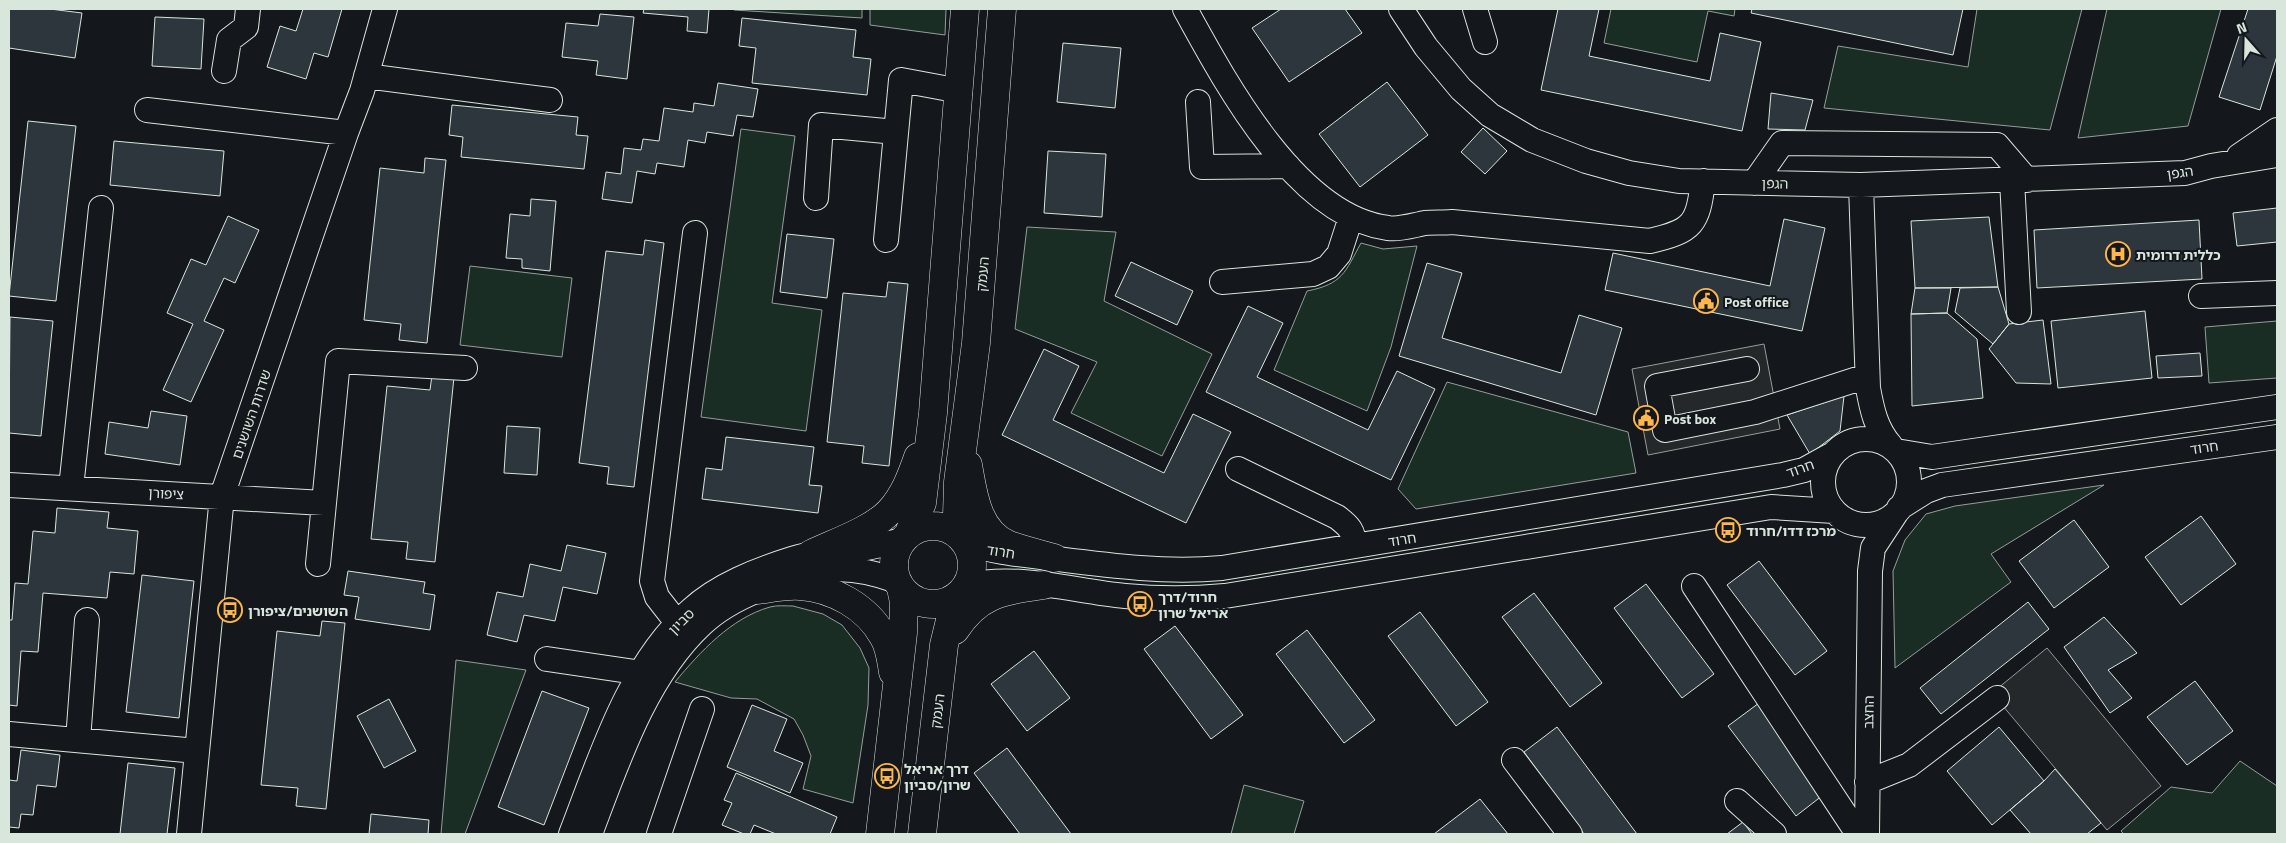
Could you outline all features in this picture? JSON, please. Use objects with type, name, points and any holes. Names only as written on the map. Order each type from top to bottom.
[{"type":"main road","points":[[880,834],[904,624],[904,602],[894,560],[922,503],[933,413],[960,92],[965,9]]},
{"type":"main road","name":"העמק","points":[[964,540],[957,516],[957,501],[977,334],[1002,9]]},
{"type":"main road","points":[[811,554],[873,524],[889,512],[911,477],[933,413]]},
{"type":"main road","points":[[964,443],[974,495],[985,525],[1007,544],[1054,558]]},
{"type":"main road","points":[[899,585],[909,597],[920,603],[931,605],[943,604],[954,599],[966,588],[972,574],[973,563],[964,540],[952,530],[935,526],[918,529],[906,537]]},
{"type":"main road","points":[[944,645],[965,614],[977,603],[1012,590],[1044,585]]},
{"type":"main road","points":[[758,590],[800,586],[819,589],[842,598],[859,608],[884,636],[890,654],[897,692]]},
{"type":"main road","name":"העמק","points":[[922,834],[944,645],[953,608],[966,588]]},
{"type":"street","points":[[224,71],[229,40],[246,27],[248,9]]},
{"type":"street","name":"שדרות השושנים","points":[[189,834],[222,496],[366,76],[385,9]]},
{"type":"street","points":[[1185,9],[1273,149],[1304,183],[1338,211],[1363,222],[1389,229],[1427,223],[1452,222],[1650,241],[1674,236],[1687,228],[1696,218],[1702,181]]},
{"type":"street","name":"הגפן","points":[[1401,9],[1426,47],[1461,89],[1490,115],[1532,140],[1586,161],[1629,173],[1678,181],[1861,185],[2185,173],[2212,166],[2277,155]]},
{"type":"street","points":[[1475,9],[1485,42]]},
{"type":"street","points":[[366,76],[550,100]]},
{"type":"street","points":[[886,240],[901,80],[960,92]]},
{"type":"street","points":[[1198,102],[1202,167],[1288,166]]},
{"type":"street","points":[[147,110],[346,133]]},
{"type":"street","points":[[816,198],[821,125],[896,132]]},
{"type":"street","name":"הגפן","points":[[2212,166],[2238,156],[2277,130]]},
{"type":"street","points":[[1754,182],[1782,143],[1998,145],[2019,180],[2018,312]]},
{"type":"street","points":[[1861,185],[1868,382],[1876,420],[1882,435],[1908,470],[1909,485],[1904,501],[1898,510],[1883,522],[1868,525],[1858,524],[1839,515],[1825,496],[1823,476],[1828,461],[1858,422],[1868,382]]},
{"type":"street","points":[[71,488],[101,208]]},
{"type":"street","points":[[1222,282],[1313,274],[1328,266],[1340,254],[1351,217]]},
{"type":"street","points":[[678,624],[657,596],[652,581],[695,233]]},
{"type":"street","points":[[2201,296],[2277,293]]},
{"type":"street","points":[[318,564],[338,361],[465,368]]},
{"type":"street","points":[[1747,369],[1657,386],[1665,430],[1755,412],[1868,382]]},
{"type":"street","points":[[1838,450],[1850,442],[1864,438],[1877,440],[1893,449],[1932,456],[2273,406]]},
{"type":"street","name":"חרוד","points":[[1898,510],[1912,498],[1942,485],[2277,437]]},
{"type":"street","name":"חרוד","points":[[964,540],[988,550],[1127,568],[1193,571],[1222,568],[1783,475],[1804,470],[1838,450]]},
{"type":"street","points":[[1238,468],[1337,517],[1349,525],[1354,534],[1354,546]]},
{"type":"street","name":"ציפורן","points":[[9,485],[324,503]]},
{"type":"street","name":"חרוד","points":[[966,588],[989,580],[1142,597],[1194,598],[1225,596],[1771,507],[1839,515]]},
{"type":"street","name":"החצב","points":[[1867,834],[1869,591],[1873,548],[1898,510]]},
{"type":"street","name":"החצב","points":[[1839,515],[1854,535],[1866,567],[1869,591]]},
{"type":"street","name":"סביון","points":[[571,834],[601,756],[652,654],[692,609],[751,573],[811,554],[876,546],[906,537]]},
{"type":"street","name":"סביון","points":[[590,834],[618,763],[667,664],[703,623],[758,590],[798,576],[840,568],[875,574],[899,585]]},
{"type":"street","points":[[1694,586],[1858,834]]},
{"type":"street","points":[[78,740],[87,620]]},
{"type":"street","points":[[547,659],[642,673]]},
{"type":"street","points":[[1867,782],[1909,765],[1997,698]]},
{"type":"street","points":[[659,834],[702,709]]},
{"type":"street","points":[[9,734],[197,751]]},
{"type":"street","points":[[1514,760],[1570,834]]},
{"type":"street","points":[[1737,800],[1774,834]]},
{"type":"green space","points":[[862,9],[862,18],[734,10]]},
{"type":"green space","points":[[870,9],[946,9],[945,35],[870,25]]},
{"type":"green space","points":[[1611,9],[1735,9],[1734,16],[1708,11],[1697,62],[1604,43]]},
{"type":"green space","points":[[1977,9],[2082,9],[2050,130],[1824,108],[1838,46],[1968,67]]},
{"type":"green space","points":[[2107,9],[2221,9],[2188,126],[2078,138]]},
{"type":"green space","points":[[741,129],[795,136],[772,303],[822,310],[806,431],[701,417]]},
{"type":"green space","points":[[1027,227],[1116,232],[1104,301],[1212,354],[1162,456],[1071,413],[1097,362],[1015,329]]},
{"type":"green space","points":[[1361,243],[1383,249],[1417,246],[1391,347],[1367,411],[1274,370],[1307,291],[1328,285],[1342,275]]},
{"type":"green space","points":[[470,266],[572,278],[562,357],[460,345]]},
{"type":"green space","points":[[2277,321],[2277,378],[2209,383],[2205,327]]},
{"type":"green space","points":[[1447,382],[1628,432],[1636,473],[1416,509],[1398,489]]},
{"type":"green space","points":[[2104,485],[1991,554],[2011,582],[1895,668],[1893,571],[1905,540],[1926,514],[1955,506]]},
{"type":"green space","points":[[793,606],[823,614],[842,625],[860,648],[869,668],[868,705],[853,803],[803,789],[811,756],[794,719],[757,699],[731,698],[675,682],[717,637],[742,619],[770,607]]},
{"type":"green space","points":[[456,660],[526,670],[465,834],[441,834]]},
{"type":"green space","points":[[2240,761],[2277,786],[2277,834],[2124,834],[2121,831],[2171,787],[2212,793]]},
{"type":"green space","points":[[1244,785],[1304,801],[1294,834],[1231,834]]},
{"type":"shaded area","points":[[1764,344],[1780,429],[1648,455],[1632,369]]},
{"type":"shaded area","points":[[2047,648],[2161,786],[2107,830],[1992,693]]},
{"type":"building","points":[[9,9],[50,9],[82,13],[75,58],[9,48]]},
{"type":"building","points":[[303,9],[342,9],[328,57],[314,53],[306,79],[267,67],[280,26],[296,31]]},
{"type":"building","points":[[644,9],[709,9],[707,33],[687,31],[688,17],[643,13]]},
{"type":"building","points":[[1281,9],[1345,9],[1362,33],[1289,82],[1252,28]]},
{"type":"building","points":[[1558,9],[1599,9],[1589,56],[1710,81],[1720,33],[1761,42],[1742,131],[1541,90]]},
{"type":"building","points":[[1752,9],[1963,9],[1953,55],[1751,13]]},
{"type":"building","points":[[2248,9],[2277,9],[2277,56],[2260,110],[2219,97]]},
{"type":"building","points":[[600,14],[634,17],[627,79],[596,75],[598,61],[562,57],[566,23],[598,26]]},
{"type":"building","points":[[155,17],[204,19],[201,69],[152,66]]},
{"type":"building","points":[[742,18],[856,30],[853,57],[871,59],[867,95],[752,83],[756,48],[739,46]]},
{"type":"building","points":[[1063,43],[1121,48],[1115,108],[1057,102]]},
{"type":"building","points":[[1387,82],[1428,135],[1360,187],[1319,134]]},
{"type":"building","points":[[718,83],[758,89],[753,117],[737,115],[733,136],[707,132],[705,143],[688,140],[684,167],[657,163],[655,174],[637,171],[632,203],[602,199],[606,172],[621,174],[624,148],[641,150],[643,139],[659,141],[664,108],[693,112],[694,103],[714,106]]},
{"type":"building","points":[[1771,93],[1813,100],[1805,130],[1768,129]]},
{"type":"building","points":[[452,105],[578,117],[576,135],[588,136],[584,169],[461,157],[463,137],[449,135]]},
{"type":"building","points":[[28,121],[76,126],[56,301],[9,296]]},
{"type":"building","points":[[1483,128],[1507,151],[1485,174],[1461,152]]},
{"type":"building","points":[[114,141],[224,151],[220,196],[110,185]]},
{"type":"building","points":[[1048,151],[1106,154],[1102,217],[1044,213]]},
{"type":"building","points":[[425,158],[446,160],[427,343],[399,340],[401,324],[364,320],[380,168],[424,173]]},
{"type":"building","points":[[531,199],[556,201],[550,271],[522,268],[522,259],[506,258],[510,214],[530,216]]},
{"type":"building","points":[[2277,208],[2277,242],[2237,246],[2233,213]]},
{"type":"building","points":[[228,216],[259,230],[235,283],[224,278],[204,321],[224,330],[191,402],[163,390],[193,324],[167,313],[191,259],[206,265]]},
{"type":"building","points":[[1989,217],[1998,287],[1915,288],[1911,221]]},
{"type":"building","points":[[1784,219],[1825,228],[1802,331],[1605,290],[1613,253],[1770,286]]},
{"type":"building","name":"כללית דרומית","points":[[2199,220],[2202,279],[2037,288],[2034,230]]},
{"type":"building","points":[[787,234],[834,239],[827,298],[780,292]]},
{"type":"building","points":[[645,240],[664,243],[634,487],[607,484],[609,467],[579,463],[606,251],[643,255]]},
{"type":"building","points":[[1131,262],[1193,291],[1177,325],[1115,296]]},
{"type":"building","points":[[1427,263],[1462,273],[1442,338],[1561,373],[1579,315],[1622,328],[1596,415],[1399,356]]},
{"type":"building","points":[[888,282],[908,284],[889,466],[862,463],[864,446],[827,442],[843,293],[886,297]]},
{"type":"building","points":[[1998,287],[2009,324],[1993,344],[1955,312],[1960,288]]},
{"type":"building","points":[[1915,288],[1951,288],[1947,313],[1911,314]]},
{"type":"building","points":[[1248,306],[1283,323],[1257,377],[1368,430],[1397,371],[1435,389],[1391,480],[1206,392]]},
{"type":"building","points":[[2145,311],[2152,378],[2058,388],[2051,321]]},
{"type":"building","points":[[1947,313],[1977,339],[1983,398],[1912,406],[1911,314]]},
{"type":"building","points":[[10,317],[53,321],[41,436],[9,433]]},
{"type":"building","points":[[2043,320],[2051,384],[2016,383],[1989,349],[2009,324]]},
{"type":"building","points":[[1044,349],[1079,366],[1053,420],[1164,473],[1193,414],[1231,432],[1186,523],[1002,435]]},
{"type":"building","points":[[2200,353],[2202,376],[2158,378],[2156,356]]},
{"type":"building","points":[[432,375],[454,377],[435,562],[406,559],[408,542],[371,539],[387,386],[430,390]]},
{"type":"building","points":[[1844,396],[1840,431],[1810,454],[1787,415]]},
{"type":"building","points":[[151,411],[187,416],[180,465],[105,454],[109,422],[148,428]]},
{"type":"building","points":[[507,426],[540,428],[537,475],[504,473]]},
{"type":"building","points":[[726,437],[814,447],[809,485],[822,486],[818,513],[702,499],[706,468],[722,470]]},
{"type":"building","points":[[57,508],[109,512],[107,528],[138,531],[134,574],[110,572],[107,598],[43,593],[38,652],[21,651],[17,706],[9,705],[9,620],[12,620],[15,583],[28,584],[33,531],[55,533]]},
{"type":"building","points":[[2201,516],[2236,564],[2181,605],[2145,557]]},
{"type":"building","points":[[2074,520],[2109,567],[2054,608],[2019,561]]},
{"type":"building","points":[[567,545],[606,553],[597,594],[563,587],[555,621],[524,615],[517,642],[487,635],[497,592],[523,597],[530,564],[561,571]]},
{"type":"building","points":[[1759,561],[1827,651],[1795,675],[1727,585]]},
{"type":"building","points":[[348,571],[425,582],[423,593],[435,595],[430,630],[355,619],[359,597],[344,595]]},
{"type":"building","points":[[142,575],[194,581],[179,718],[126,712]]},
{"type":"building","points":[[1646,584],[1714,674],[1682,698],[1614,608]]},
{"type":"building","points":[[1534,593],[1602,683],[1570,707],[1502,617]]},
{"type":"building","points":[[2028,602],[2049,629],[1941,714],[1920,688]]},
{"type":"building","points":[[1420,612],[1488,702],[1456,726],[1388,636]]},
{"type":"building","points":[[2104,617],[2137,653],[2108,670],[2132,698],[2110,713],[2064,647]]},
{"type":"building","points":[[322,621],[345,623],[326,809],[296,806],[298,788],[261,785],[277,631],[320,636]]},
{"type":"building","points":[[1175,626],[1243,715],[1211,739],[1144,649]]},
{"type":"building","points":[[1307,630],[1375,720],[1344,743],[1276,654]]},
{"type":"building","points":[[1034,651],[1070,698],[1027,731],[991,684]]},
{"type":"building","points":[[2195,681],[2233,731],[2187,765],[2147,717]]},
{"type":"building","points":[[542,691],[589,708],[544,825],[498,807]]},
{"type":"building","points":[[389,699],[416,751],[384,768],[357,716]]},
{"type":"building","points":[[1759,703],[1827,792],[1796,816],[1728,726]]},
{"type":"building","points":[[752,705],[787,719],[774,751],[803,763],[790,793],[727,767]]},
{"type":"building","points":[[1557,727],[1637,834],[1584,834],[1524,752]]},
{"type":"building","points":[[1999,727],[2044,781],[1992,825],[1947,771]]},
{"type":"building","points":[[1007,748],[1071,834],[1020,834],[974,773]]},
{"type":"building","points":[[21,750],[60,755],[56,787],[37,785],[33,815],[21,814],[19,828],[9,827],[9,780],[17,781]]},
{"type":"building","points":[[128,763],[175,768],[167,834],[120,834]]},
{"type":"building","points":[[2055,769],[2101,823],[2087,834],[2031,834],[2010,810]]},
{"type":"building","points":[[736,773],[837,817],[830,834],[776,834],[754,825],[750,834],[744,834],[722,825],[732,803],[724,800]]},
{"type":"building","points":[[1480,799],[1508,834],[1434,834]]},
{"type":"building","points":[[371,814],[429,820],[428,834],[369,834]]},
{"type":"building","points":[[1743,822],[1752,834],[1727,834]]},
{"type":"place","name":"כללית דרומית","points":[[2118,254]]},
{"type":"place","name":"Post office","points":[[1706,301]]},
{"type":"place","name":"Post box","points":[[1646,418]]},
{"type":"place","name":"מרכז דדו/חרוד","points":[[1728,530]]},
{"type":"place","name":"חרוד/דרך אריאל שרון","points":[[1140,604]]},
{"type":"place","name":"השושנים/ציפורן","points":[[230,610]]},
{"type":"place","name":"דרך אריאל שרון/סביון","points":[[887,776]]}]
